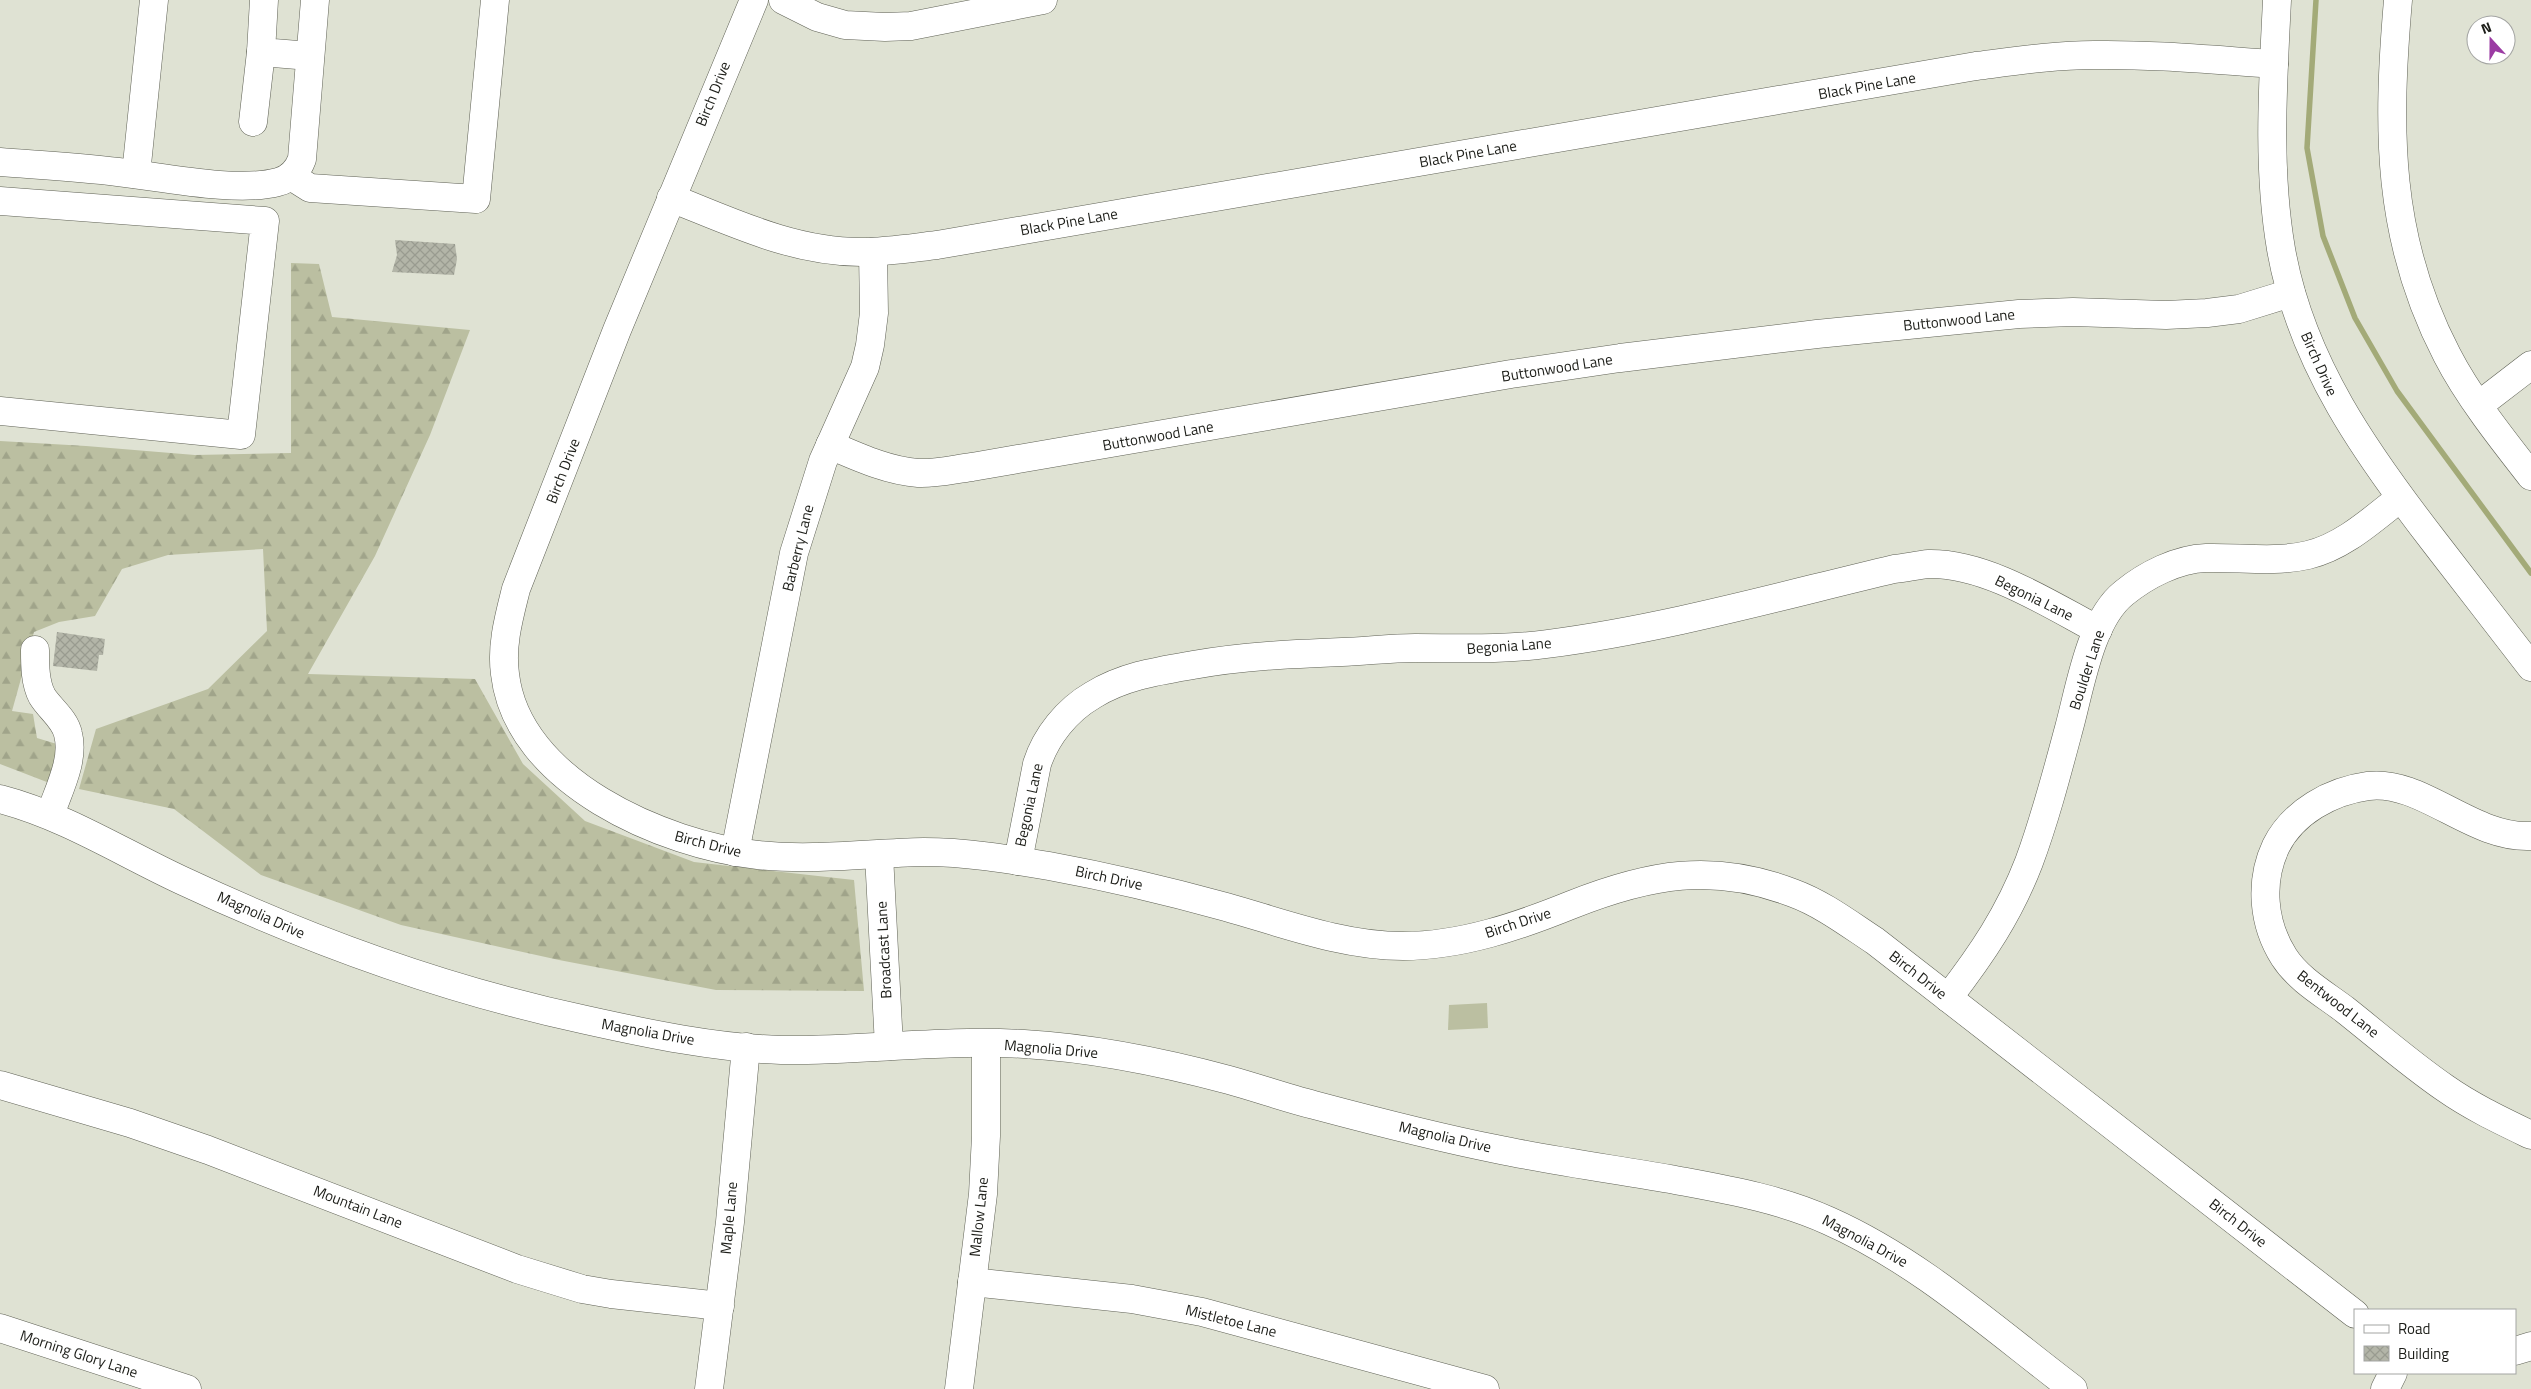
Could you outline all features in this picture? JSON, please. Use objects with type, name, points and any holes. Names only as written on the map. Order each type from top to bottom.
[{"type":"street","points":[[136,174],[154,0]]},
{"type":"street","points":[[253,122],[261,52],[264,0]]},
{"type":"street","points":[[0,162],[136,174],[213,184],[264,184],[280,182],[291,176],[299,168],[302,159],[315,0]]},
{"type":"street","points":[[291,176],[310,188],[476,199],[494,0]]},
{"type":"street","name":"Birch Drive","points":[[754,0],[671,198],[516,589],[504,650],[505,677],[511,701],[520,723],[534,744],[551,762],[586,791],[626,816],[650,827],[694,842],[735,852],[785,857],[960,853],[1018,861],[1152,887],[1314,932],[1366,943],[1398,946],[1450,941],[1489,933],[1538,918],[1624,886],[1670,876],[1701,873],[1755,880],[1796,894],[1828,910],[1875,941],[2354,1313]]},
{"type":"street","points":[[783,0],[817,17],[845,24],[885,28],[911,26],[1043,0]]},
{"type":"street","name":"Birch Drive","points":[[2278,0],[2272,140],[2277,218],[2281,250],[2307,339],[2333,396],[2400,498],[2531,667]]},
{"type":"street","points":[[2398,0],[2392,69],[2392,154],[2402,232],[2414,279],[2429,319],[2448,357],[2479,405],[2531,476]]},
{"type":"street","points":[[261,52],[310,56]]},
{"type":"street","name":"Black Pine Lane","points":[[671,198],[779,240],[812,248],[873,252],[936,245],[1976,66],[2036,58],[2092,55],[2147,55],[2274,64]]},
{"type":"street","points":[[0,411],[241,435],[266,221],[11,202],[30,165]]},
{"type":"street","name":"Barberry Lane","points":[[735,852],[793,557],[807,506],[830,445],[865,367],[874,313],[873,252]]},
{"type":"street","name":"Buttonwood Lane","points":[[830,445],[864,460],[900,471],[920,474],[992,464],[1511,374],[1620,358],[1817,334],[2019,314],[2073,312],[2166,315],[2207,313],[2239,309],[2292,293]]},
{"type":"street","points":[[2479,405],[2531,365]]},
{"type":"street","name":"Boulder Lane","points":[[1948,998],[1992,939],[2023,876],[2052,792],[2082,678],[2098,630],[2114,603],[2123,594],[2160,570],[2184,562],[2205,558],[2281,560],[2310,555],[2326,549],[2355,532],[2400,498]]},
{"type":"street","name":"Begonia Lane","points":[[1018,861],[1037,764],[1041,750],[1054,730],[1076,707],[1093,694],[1119,682],[1149,672],[1270,654],[1413,648],[1501,648],[1547,644],[1684,618],[1894,569],[1928,564],[1948,566],[1980,574],[2014,586],[2098,630]]},
{"type":"street","points":[[35,650],[35,670],[41,695],[68,732],[70,750],[50,815]]},
{"type":"street","name":"Bentwood Lane","points":[[2531,836],[2501,834],[2410,792],[2388,786],[2369,786],[2345,791],[2321,801],[2302,815],[2282,834],[2272,854],[2267,875],[2265,897],[2274,939],[2294,970],[2445,1089],[2481,1111],[2531,1135]]},
{"type":"street","name":"Magnolia Drive","points":[[0,799],[50,815],[189,883],[330,945],[403,971],[496,999],[584,1020],[746,1048],[783,1050],[1020,1044],[1082,1049],[1170,1065],[1433,1135],[1500,1150],[1708,1186],[1770,1200],[1832,1222],[1866,1238],[1911,1266],[2073,1389]]},
{"type":"street","name":"Broadcast Lane","points":[[879,855],[889,1046]]},
{"type":"street","name":"Mallow Lane","points":[[959,1389],[983,1194],[986,1136],[986,1044]]},
{"type":"street","name":"Maple Lane","points":[[709,1389],[720,1306],[746,1048]]},
{"type":"street","name":"Mountain Lane","points":[[0,1085],[130,1123],[208,1150],[517,1269],[610,1294],[720,1306]]},
{"type":"street","name":"Mistletoe Lane","points":[[972,1282],[1132,1299],[1202,1312],[1485,1389]]},
{"type":"street","name":"Morning Glory Lane","points":[[0,1328],[187,1389]]},
{"type":"street","points":[[2516,1351],[2531,1346]]},
{"type":"street","points":[[2385,1389],[2392,1374]]},
{"type":"green space","points":[[291,263],[319,264],[332,317],[470,330],[430,435],[375,556],[308,674],[475,679],[523,764],[585,821],[694,862],[854,880],[864,991],[716,990],[559,960],[401,925],[261,875],[174,809],[79,789],[96,729],[208,689],[267,631],[263,549],[168,555],[122,569],[95,616],[59,622],[34,632],[12,711],[33,714],[37,738],[60,745],[52,784],[0,764],[0,441],[195,455],[291,453]]},
{"type":"green space","points":[[1487,1003],[1488,1028],[1448,1030],[1449,1005]]},
{"type":"building","points":[[395,240],[455,244],[457,259],[454,275],[392,272],[397,255]]},
{"type":"building","points":[[57,632],[105,639],[103,655],[99,655],[97,671],[53,666]]},
{"type":"waterway","points":[[2316,0],[2307,148],[2323,236],[2355,318],[2397,391],[2531,573]]}]
